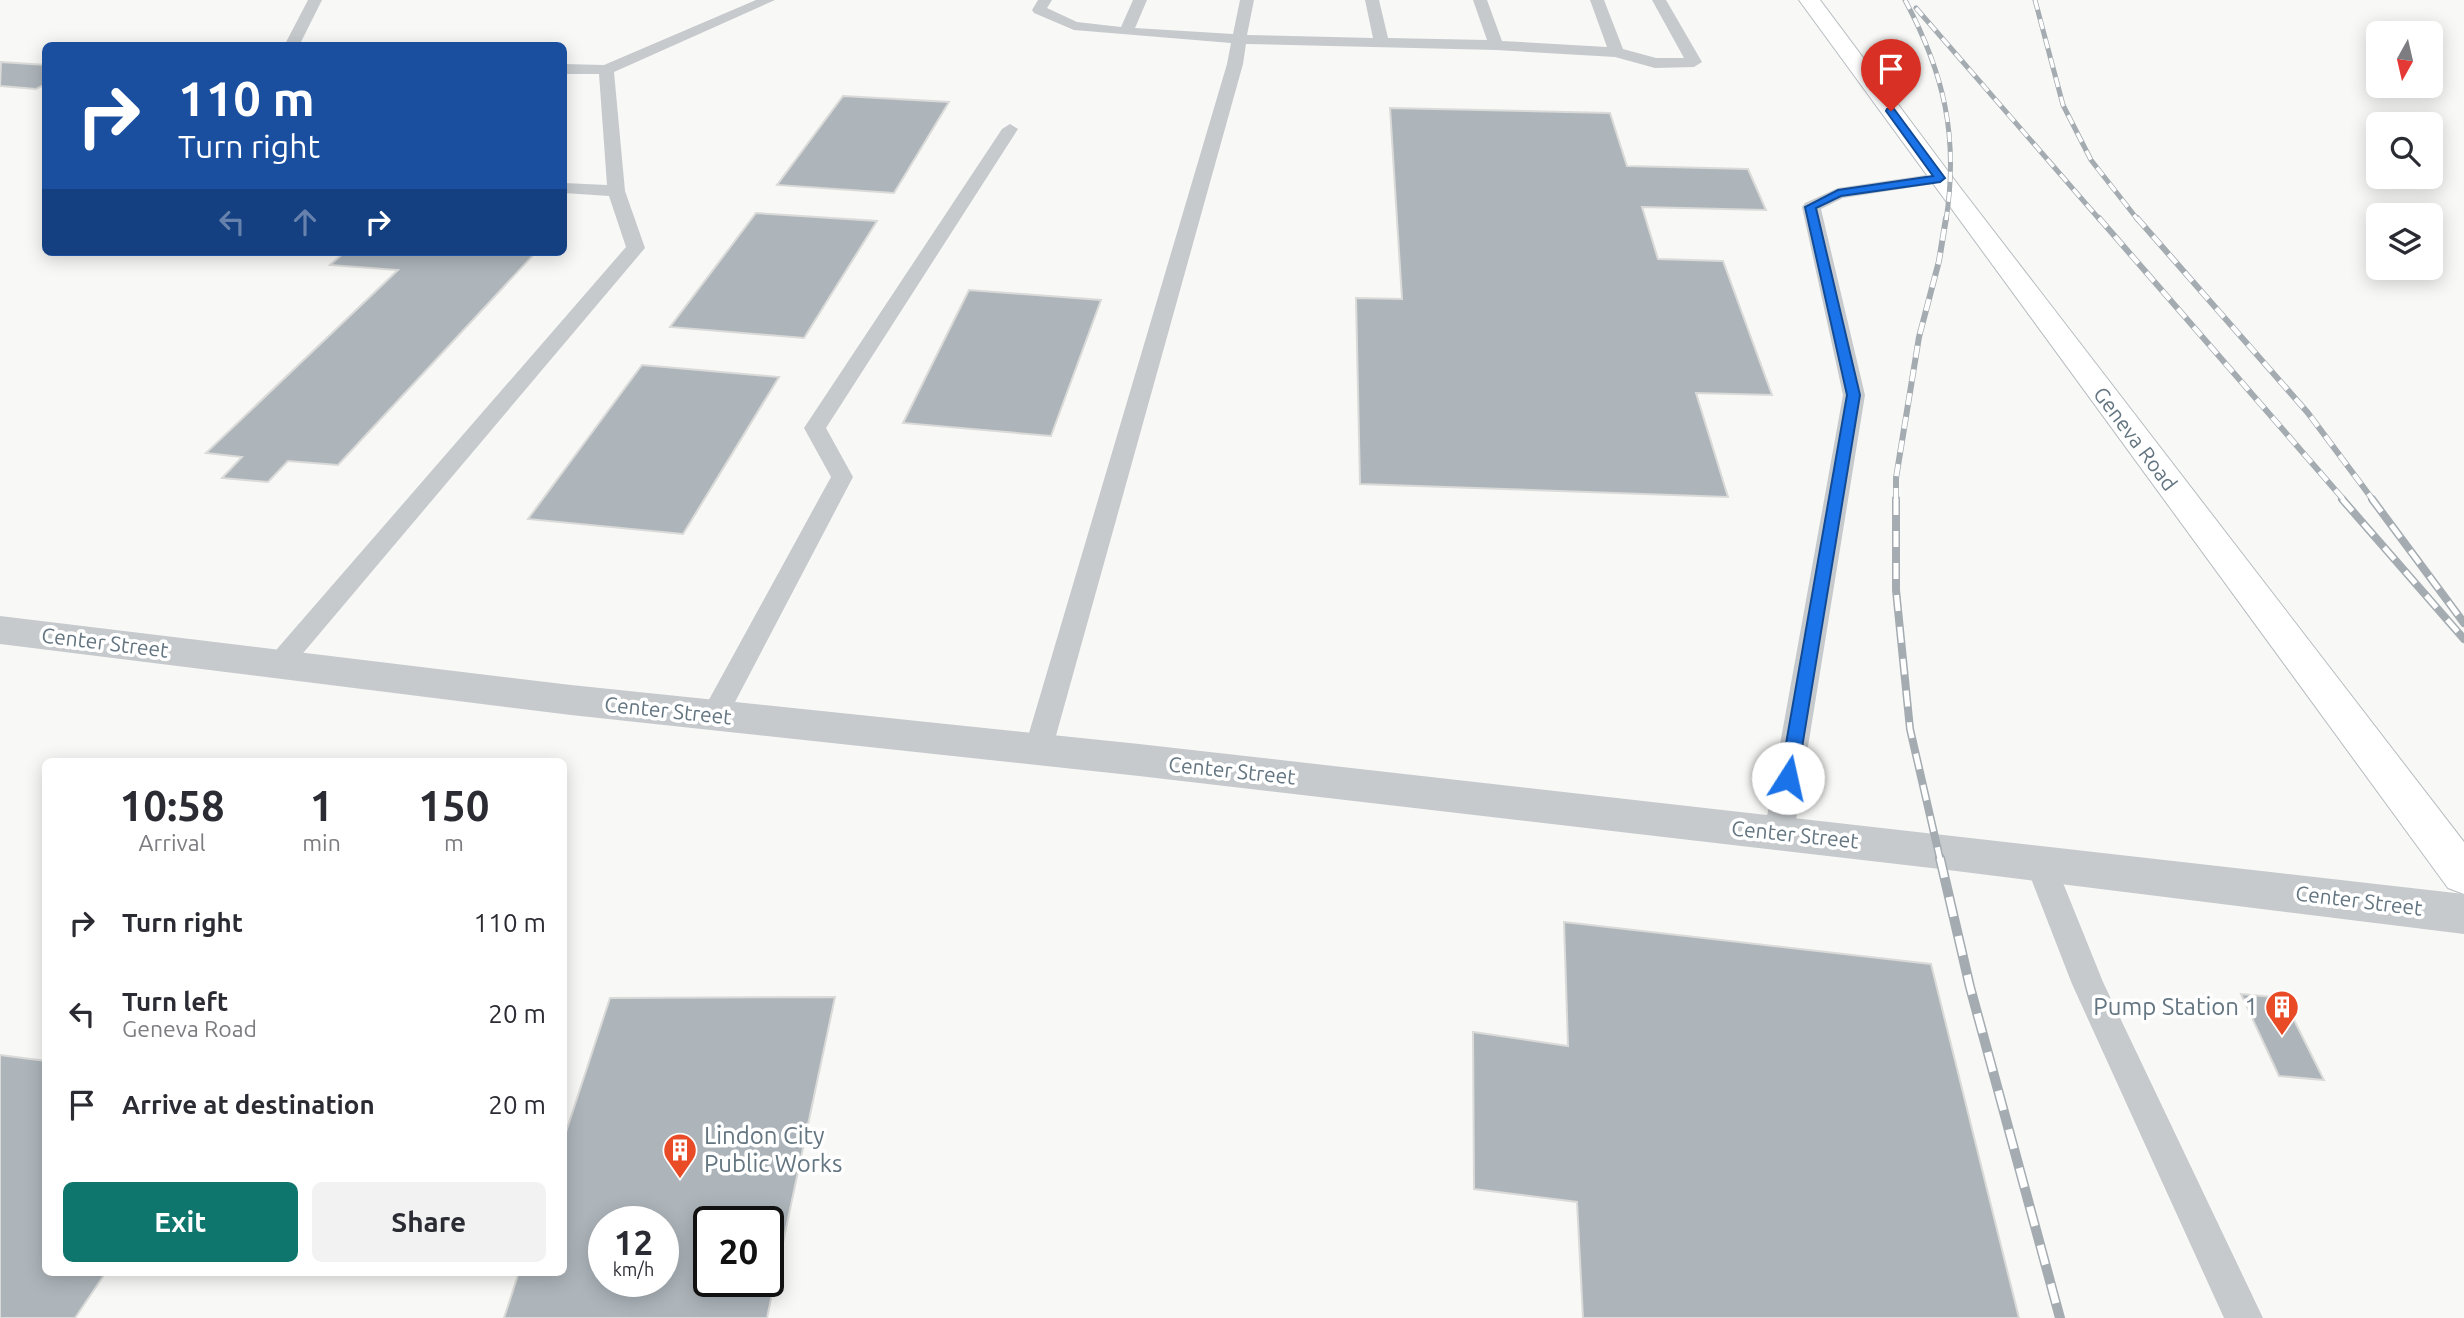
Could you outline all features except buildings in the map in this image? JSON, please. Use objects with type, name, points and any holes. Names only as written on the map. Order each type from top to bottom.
[{"type":"main road","name":"Geneva Road","points":[[1809,0],[2464,875]]},
{"type":"street","name":"Center Street","points":[[0,630],[714,716],[1779,833],[2464,914]]},
{"type":"lane","points":[[293,42],[315,0]]},
{"type":"lane","points":[[567,69],[606,70],[768,0]]},
{"type":"lane","points":[[1045,0],[1039,10],[1074,26],[1126,32],[1239,39],[1496,45],[1616,52],[1655,63],[1693,62],[1659,0]]},
{"type":"lane","points":[[1126,32],[1140,0]]},
{"type":"lane","points":[[1038,750],[1235,64],[1247,0]]},
{"type":"lane","points":[[1372,0],[1382,43]]},
{"type":"lane","points":[[1480,0],[1496,45]]},
{"type":"lane","points":[[1597,0],[1616,52]]},
{"type":"lane","points":[[279,664],[636,248],[616,191],[606,70]]},
{"type":"lane","points":[[714,716],[842,477],[815,428],[1010,129]]},
{"type":"lane","points":[[1779,833],[1854,395],[1811,207],[1838,193],[1940,178]]},
{"type":"lane","points":[[567,188],[616,191]]},
{"type":"lane","points":[[2040,863],[2088,984],[2244,1318]]},
{"type":"railway","points":[[1905,0],[1930,54],[1945,106],[1951,161],[1946,220]]},
{"type":"railway","points":[[2035,0],[2063,105],[2091,160],[2138,220]]},
{"type":"railway","points":[[1916,8],[2100,220]]},
{"type":"railway","points":[[1940,859],[1910,729],[1896,590],[1896,478],[1919,337],[1939,261],[1946,218]]},
{"type":"railway","points":[[2099,218],[2344,500]]},
{"type":"railway","points":[[2137,218],[2308,413],[2373,500]]},
{"type":"railway","points":[[2342,499],[2464,639]]},
{"type":"railway","points":[[2372,499],[2464,623]]},
{"type":"railway","points":[[1940,858],[1970,987],[2060,1318]]},
{"type":"place","name":"Pump Station 1","points":[[2282,1037]]},
{"type":"place","name":"Lindon City Public Works","points":[[680,1180]]},
{"type":"route","points":[[1788,778],[1854,395],[1811,207],[1838,193],[1940,178],[1891,111]]}]
